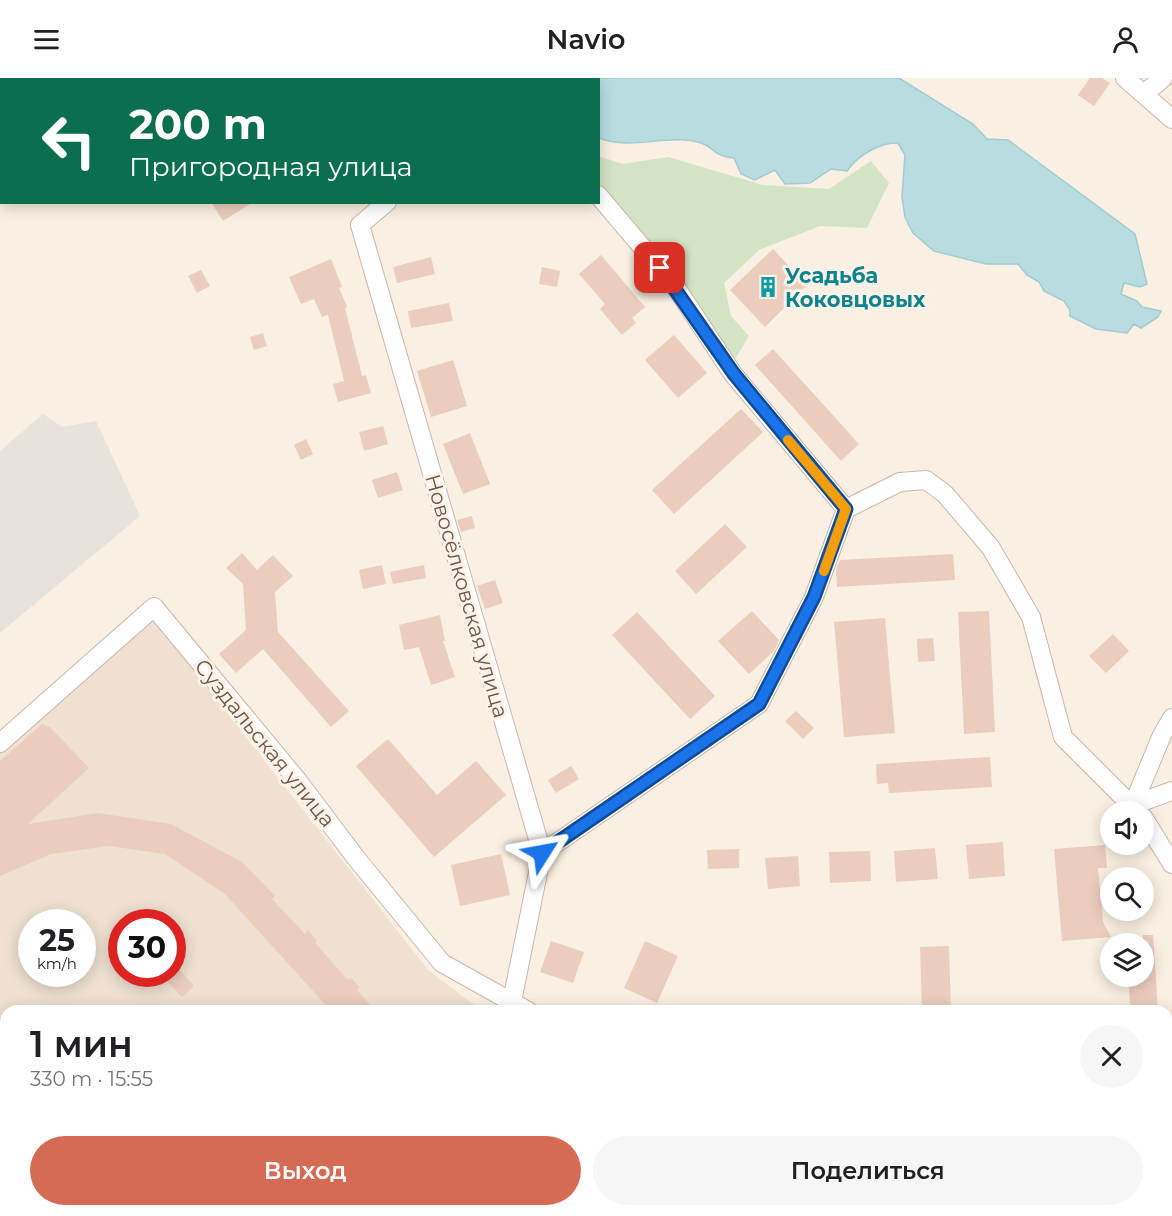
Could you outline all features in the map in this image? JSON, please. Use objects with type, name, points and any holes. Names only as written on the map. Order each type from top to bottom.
[{"type":"street","points":[[1125,78],[1172,119]]},
{"type":"street","points":[[1144,94],[1163,78]]},
{"type":"street","points":[[600,197],[675,286],[734,374],[846,509]]},
{"type":"street","name":"Новосёлковская улица","points":[[385,204],[360,225],[542,853],[517,1005]]},
{"type":"street","points":[[542,853],[759,704],[814,597],[846,509],[900,482],[926,480],[945,494],[991,548],[1031,617],[1063,737],[1128,801]]},
{"type":"street","name":"Суздальская улица","points":[[0,743],[154,607],[298,781],[356,858],[442,963],[512,1005]]},
{"type":"street","points":[[1141,801],[1162,735],[1172,718]]},
{"type":"street","points":[[1154,802],[1172,791]]},
{"type":"street","points":[[1154,836],[1172,864]]},
{"type":"shaded area","points":[[43,414],[62,427],[96,421],[140,516],[0,633],[0,451]]},
{"type":"shaded area","points":[[149,613],[428,970],[474,1005],[0,1005],[0,749]]},
{"type":"green space","points":[[600,157],[623,164],[668,157],[763,185],[829,189],[871,161],[889,183],[867,228],[820,226],[759,250],[724,283],[731,316],[749,336],[735,359],[682,281],[600,189]]},
{"type":"water","points":[[600,78],[899,78],[973,124],[987,139],[1008,140],[1135,234],[1147,284],[1140,287],[1124,283],[1121,294],[1137,301],[1142,307],[1161,311],[1158,317],[1141,328],[1134,324],[1127,333],[1096,329],[1070,316],[1070,310],[1064,301],[1044,291],[1039,282],[1027,275],[1018,264],[986,264],[934,251],[913,233],[905,217],[902,197],[905,155],[898,143],[877,147],[857,160],[847,171],[831,169],[810,183],[785,184],[775,170],[755,180],[741,174],[734,158],[721,155],[701,143],[688,140],[612,142],[600,138]]},
{"type":"building","points":[[1090,78],[1102,78],[1110,83],[1094,106],[1078,95]]},
{"type":"building","points":[[212,204],[250,204],[223,221]]},
{"type":"building","name":"Усадьба Коковцовых","points":[[773,249],[807,285],[765,327],[730,290]]},
{"type":"building","points":[[601,255],[645,307],[632,318],[636,323],[622,335],[600,309],[605,304],[579,274]]},
{"type":"building","points":[[431,257],[435,274],[397,283],[393,267]]},
{"type":"building","points":[[331,259],[342,287],[339,288],[347,307],[345,308],[362,376],[366,375],[371,393],[338,402],[333,384],[344,381],[328,315],[322,317],[314,299],[301,304],[289,277]]},
{"type":"building","points":[[542,267],[560,271],[557,287],[539,284]]},
{"type":"building","points":[[201,270],[210,286],[197,293],[188,276]]},
{"type":"building","points":[[449,303],[453,321],[411,328],[408,311]]},
{"type":"building","points":[[263,333],[267,346],[254,350],[250,337]]},
{"type":"building","points":[[674,335],[707,373],[678,398],[645,360]]},
{"type":"building","points":[[773,349],[859,444],[841,461],[755,365]]},
{"type":"building","points":[[453,360],[467,406],[431,417],[417,371]]},
{"type":"building","points":[[741,409],[763,432],[674,514],[652,490]]},
{"type":"building","points":[[383,426],[388,444],[364,451],[359,432]]},
{"type":"building","points":[[470,433],[490,484],[463,494],[443,444]]},
{"type":"building","points":[[306,439],[313,454],[301,460],[294,445]]},
{"type":"building","points":[[397,472],[403,490],[378,498],[372,480]]},
{"type":"building","points":[[472,516],[475,528],[461,532],[457,520]]},
{"type":"building","points":[[725,524],[747,547],[696,594],[675,571]]},
{"type":"building","points":[[242,553],[257,570],[273,555],[293,576],[275,592],[278,632],[349,711],[331,727],[263,649],[236,673],[219,654],[246,630],[243,584],[226,568]]},
{"type":"building","points":[[953,554],[955,580],[837,587],[836,569],[840,560]]},
{"type":"building","points":[[382,565],[386,584],[363,589],[359,570]]},
{"type":"building","points":[[424,565],[426,578],[393,584],[390,572]]},
{"type":"building","points":[[495,580],[503,603],[485,609],[477,586]]},
{"type":"building","points":[[752,611],[779,640],[774,651],[749,674],[718,641]]},
{"type":"building","points":[[989,611],[995,732],[964,734],[958,612]]},
{"type":"building","points":[[637,612],[715,696],[690,719],[612,635]]},
{"type":"building","points":[[440,615],[445,641],[443,641],[455,677],[431,685],[419,647],[404,650],[399,625]]},
{"type":"building","points":[[885,618],[895,733],[844,737],[834,622]]},
{"type":"building","points":[[1113,634],[1129,651],[1106,673],[1089,656]]},
{"type":"building","points":[[933,638],[935,661],[918,662],[917,639]]},
{"type":"building","points":[[796,711],[814,728],[803,739],[785,721]]},
{"type":"building","points":[[42,724],[50,727],[89,768],[28,824],[98,813],[171,824],[242,862],[275,896],[272,899],[305,934],[308,930],[317,941],[315,943],[348,980],[351,978],[360,988],[357,990],[371,1005],[326,1005],[225,894],[165,854],[109,846],[51,854],[0,876],[0,761]]},
{"type":"building","points":[[388,739],[437,795],[476,761],[506,795],[434,857],[356,766]]},
{"type":"building","points":[[990,757],[992,787],[889,793],[888,783],[877,784],[876,764]]},
{"type":"building","points":[[571,766],[579,779],[556,793],[548,780]]},
{"type":"building","points":[[1003,842],[1005,876],[969,879],[966,845]]},
{"type":"building","points":[[1100,845],[1100,855],[1106,855],[1107,867],[1098,868],[1100,921],[1103,921],[1109,933],[1100,933],[1100,938],[1062,941],[1054,849]]},
{"type":"building","points":[[935,848],[938,879],[896,882],[894,851]]},
{"type":"building","points":[[739,849],[739,868],[708,869],[707,850]]},
{"type":"building","points":[[870,851],[871,881],[830,883],[829,852]]},
{"type":"building","points":[[501,854],[510,895],[460,906],[451,865]]},
{"type":"building","points":[[798,856],[800,886],[768,889],[765,858]]},
{"type":"building","points":[[551,941],[584,952],[573,983],[540,972]]},
{"type":"building","points":[[645,941],[678,956],[657,1003],[624,988]]},
{"type":"building","points":[[949,946],[951,1005],[922,1005],[920,947]]},
{"type":"building","points":[[1154,950],[1158,1005],[1130,1005],[1129,987],[1154,987]]},
{"type":"building","points":[[186,977],[194,986],[182,997],[173,987],[186,987]]},
{"type":"slow traffic","points":[[788,440],[846,509],[824,571]]},
{"type":"place","name":"Усадьба Коковцовых","points":[[768,287]]},
{"type":"route","points":[[542,853],[678,762],[759,704],[814,597],[846,509],[734,374],[675,286],[660,268]]}]
